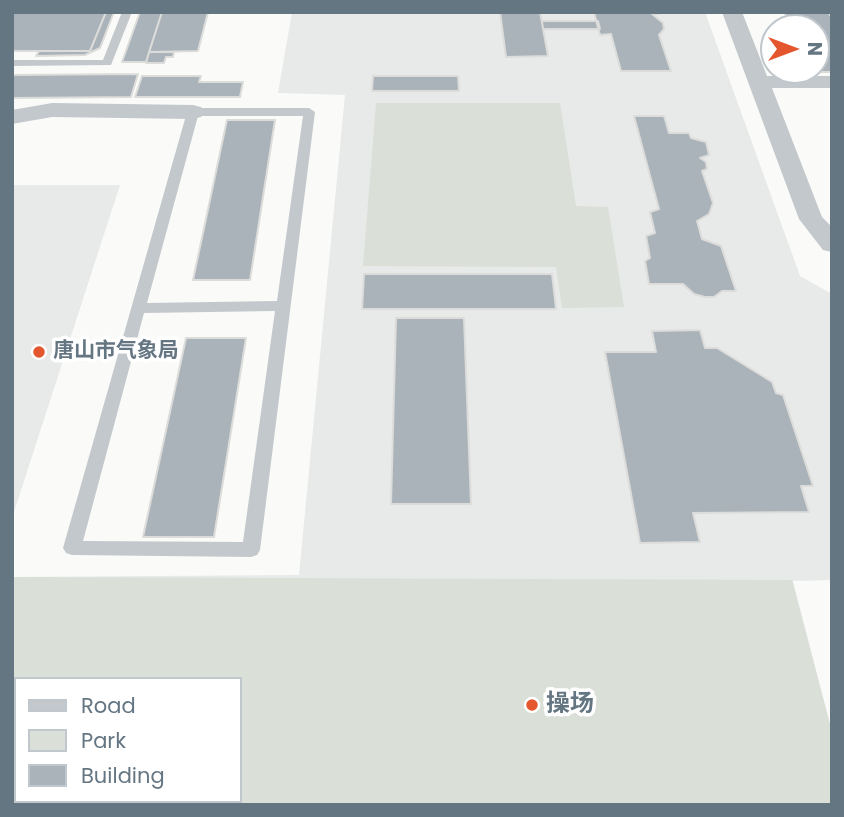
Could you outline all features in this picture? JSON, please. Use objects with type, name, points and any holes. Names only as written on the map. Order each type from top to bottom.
[{"type":"street","points":[[732,12],[811,219],[832,244]]},
{"type":"street","points":[[759,82],[832,82]]},
{"type":"street","points":[[12,117],[52,110],[193,112]]},
{"type":"lane","points":[[12,63],[107,63],[127,12]]},
{"type":"lane","points":[[193,112],[309,112],[251,550],[72,548],[193,112]]},
{"type":"lane","points":[[139,308],[283,306]]},
{"type":"shaded area","points":[[292,12],[705,12],[800,276],[832,294],[832,580],[793,581],[832,732],[832,805],[12,805],[12,577],[299,575],[345,95],[278,93]]},
{"type":"shaded area","name":"唐山市气象局","points":[[12,185],[120,185],[12,518]]},
{"type":"green space","points":[[376,103],[560,103],[576,206],[608,207],[624,307],[562,308],[556,267],[363,266]]},
{"type":"green space","name":"操场","points":[[12,577],[792,580],[832,732],[832,805],[12,805]]},
{"type":"building","points":[[12,12],[106,12],[90,51],[12,51]]},
{"type":"building","points":[[106,12],[114,12],[100,48],[85,55],[36,56],[39,51],[90,51]]},
{"type":"building","points":[[140,12],[162,12],[146,62],[122,62]]},
{"type":"building","points":[[162,12],[208,12],[198,51],[149,52]]},
{"type":"building","points":[[500,12],[540,12],[548,56],[506,57]]},
{"type":"building","points":[[594,12],[658,12],[659,14],[652,14],[663,23],[664,29],[659,35],[671,71],[621,71],[611,34],[600,35]]},
{"type":"building","points":[[784,12],[829,14],[785,14]]},
{"type":"building","points":[[830,15],[832,18],[830,72]]},
{"type":"building","points":[[542,21],[598,21],[600,29],[543,29]]},
{"type":"building","points":[[149,52],[174,52],[173,57],[166,57],[164,63],[146,63]]},
{"type":"building","points":[[138,74],[131,97],[12,98],[12,75]]},
{"type":"building","points":[[142,76],[201,76],[199,82],[243,82],[240,97],[135,97]]},
{"type":"building","points":[[373,76],[458,76],[459,91],[372,91]]},
{"type":"building","points":[[634,116],[664,116],[669,133],[689,133],[691,138],[706,142],[709,155],[700,158],[706,162],[707,169],[702,171],[713,203],[709,214],[697,221],[702,239],[721,246],[736,291],[722,291],[714,297],[705,297],[694,294],[683,284],[649,284],[645,261],[650,258],[646,236],[655,233],[650,212],[659,209]]},
{"type":"building","points":[[227,120],[275,120],[250,280],[193,280]]},
{"type":"building","points":[[364,274],[552,274],[556,309],[362,309]]},
{"type":"building","points":[[396,318],[464,318],[471,504],[391,504]]},
{"type":"building","points":[[700,330],[705,348],[717,348],[772,382],[776,393],[783,395],[813,486],[801,486],[809,512],[693,513],[700,542],[640,543],[605,352],[656,352],[652,331]]},
{"type":"building","points":[[186,338],[246,338],[214,537],[143,537]]},
{"type":"place","name":"唐山市气象局","points":[[39,352]]},
{"type":"place","name":"操场","points":[[532,705]]}]
